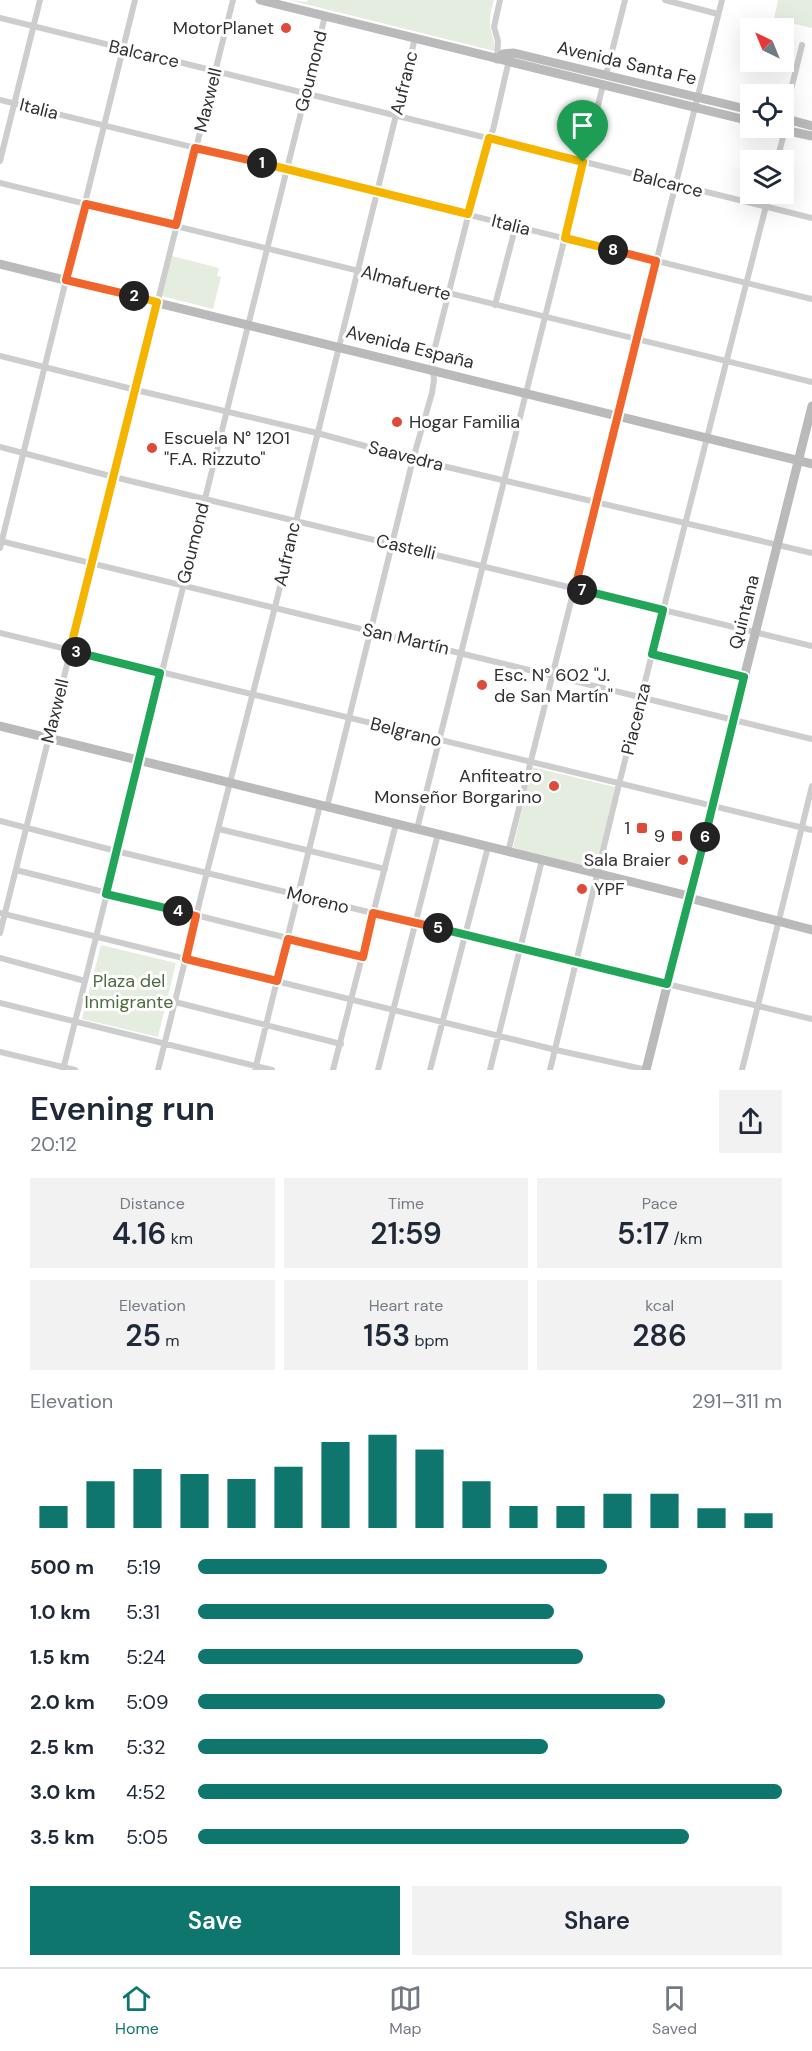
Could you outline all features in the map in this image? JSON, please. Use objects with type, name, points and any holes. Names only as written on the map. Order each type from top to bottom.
[{"type":"main road","name":"Avenida Santa Fe","points":[[260,0],[497,58],[509,58],[606,75],[740,107]]},
{"type":"main road","name":"Avenida Santa Fe","points":[[509,58],[603,85],[740,119]]},
{"type":"main road","points":[[794,121],[812,126]]},
{"type":"main road","points":[[794,132],[812,136]]},
{"type":"main road","name":"Avenida España","points":[[0,264],[812,464]]},
{"type":"main road","name":"Quintana","points":[[646,1070],[812,406]]},
{"type":"main road","points":[[0,726],[598,874],[689,896],[694,894],[779,918],[812,930]]},
{"type":"main road","points":[[779,918],[812,923]]},
{"type":"street","points":[[0,161],[40,0]]},
{"type":"street","points":[[1,543],[135,0]]},
{"type":"street","name":"Maxwell","points":[[0,933],[2,914],[16,870],[233,0]]},
{"type":"street","points":[[497,58],[499,48],[494,27],[500,0]]},
{"type":"street","points":[[606,75],[625,0]]},
{"type":"street","points":[[665,0],[718,14]]},
{"type":"street","points":[[508,852],[722,0]]},
{"type":"street","name":"Goumond","points":[[63,1069],[325,16]]},
{"type":"street","name":"Balcarce","points":[[0,18],[812,218]]},
{"type":"street","name":"Aufranc","points":[[158,1070],[275,607],[414,38]]},
{"type":"street","points":[[792,84],[802,45]]},
{"type":"street","points":[[255,1068],[309,851],[350,718],[413,459],[432,393],[432,359],[468,214],[493,130],[509,58]]},
{"type":"street","points":[[417,829],[603,85]]},
{"type":"street","name":"Italia","points":[[0,100],[812,298]]},
{"type":"street","name":"Almafuerte","points":[[0,183],[812,382]]},
{"type":"street","name":"Piacenza","points":[[550,1070],[619,784],[767,204]]},
{"type":"street","points":[[495,305],[516,225]]},
{"type":"street","name":"Saavedra","points":[[0,356],[317,433],[413,459],[812,553]]},
{"type":"street","name":"Castelli","points":[[0,447],[114,477],[812,646]]},
{"type":"street","name":"San Martín","points":[[1,543],[275,607],[812,738]]},
{"type":"street","name":"Belgrano","points":[[0,633],[812,830]]},
{"type":"street","points":[[652,654],[744,677]]},
{"type":"street","points":[[742,1070],[812,786]]},
{"type":"street","name":"Moreno","points":[[0,821],[812,1019]]},
{"type":"street","points":[[333,1070],[396,824]]},
{"type":"street","points":[[219,829],[385,869]]},
{"type":"street","points":[[378,1070],[438,834]]},
{"type":"street","points":[[430,1070],[467,935],[488,847]]},
{"type":"street","points":[[490,1070],[542,860]]},
{"type":"street","points":[[16,870],[363,957]]},
{"type":"street","points":[[2,914],[394,1011],[646,1070]]},
{"type":"street","points":[[0,958],[85,981]]},
{"type":"street","points":[[175,1002],[341,1044]]},
{"type":"street","points":[[0,1003],[255,1068],[272,1070]]},
{"type":"street","points":[[0,1052],[63,1069],[75,1070]]},
{"type":"green space","points":[[289,0],[307,2],[308,0],[494,0],[490,23],[494,51]]},
{"type":"green space","points":[[778,0],[812,0],[812,28],[794,24],[794,18],[774,18]]},
{"type":"green space","points":[[172,256],[219,268],[217,276],[221,277],[213,309],[162,296]]},
{"type":"green space","points":[[532,767],[615,787],[596,869],[513,848]]},
{"type":"green space","name":"Plaza del Inmigrante","points":[[101,945],[176,963],[158,1037],[82,1019]]},
{"type":"place","name":"MotorPlanet","points":[[286,28]]},
{"type":"place","name":"Hogar Familia","points":[[397,422]]},
{"type":"place","name":"Escuela N° 1201 \"F.A. Rizzuto\"","points":[[152,448]]},
{"type":"place","name":"Esc. N° 602 \"J. de San Martín\"","points":[[482,685]]},
{"type":"place","name":"Anfiteatro Monseñor Borgarino","points":[[554,786]]},
{"type":"place","name":"1","points":[[642,828]]},
{"type":"place","name":"9","points":[[677,836]]},
{"type":"place","name":"Sala Braier","points":[[683,860]]},
{"type":"place","name":"YPF","points":[[582,889]]},
{"type":"route","points":[[489,138],[583,162],[565,238],[656,261],[575,588],[663,610],[652,654],[744,677],[667,984],[373,913],[363,957],[288,939],[277,981],[186,959],[196,916],[106,894],[160,673],[70,650],[157,302],[66,280],[86,204],[176,225],[195,148],[468,214],[489,138]]}]
